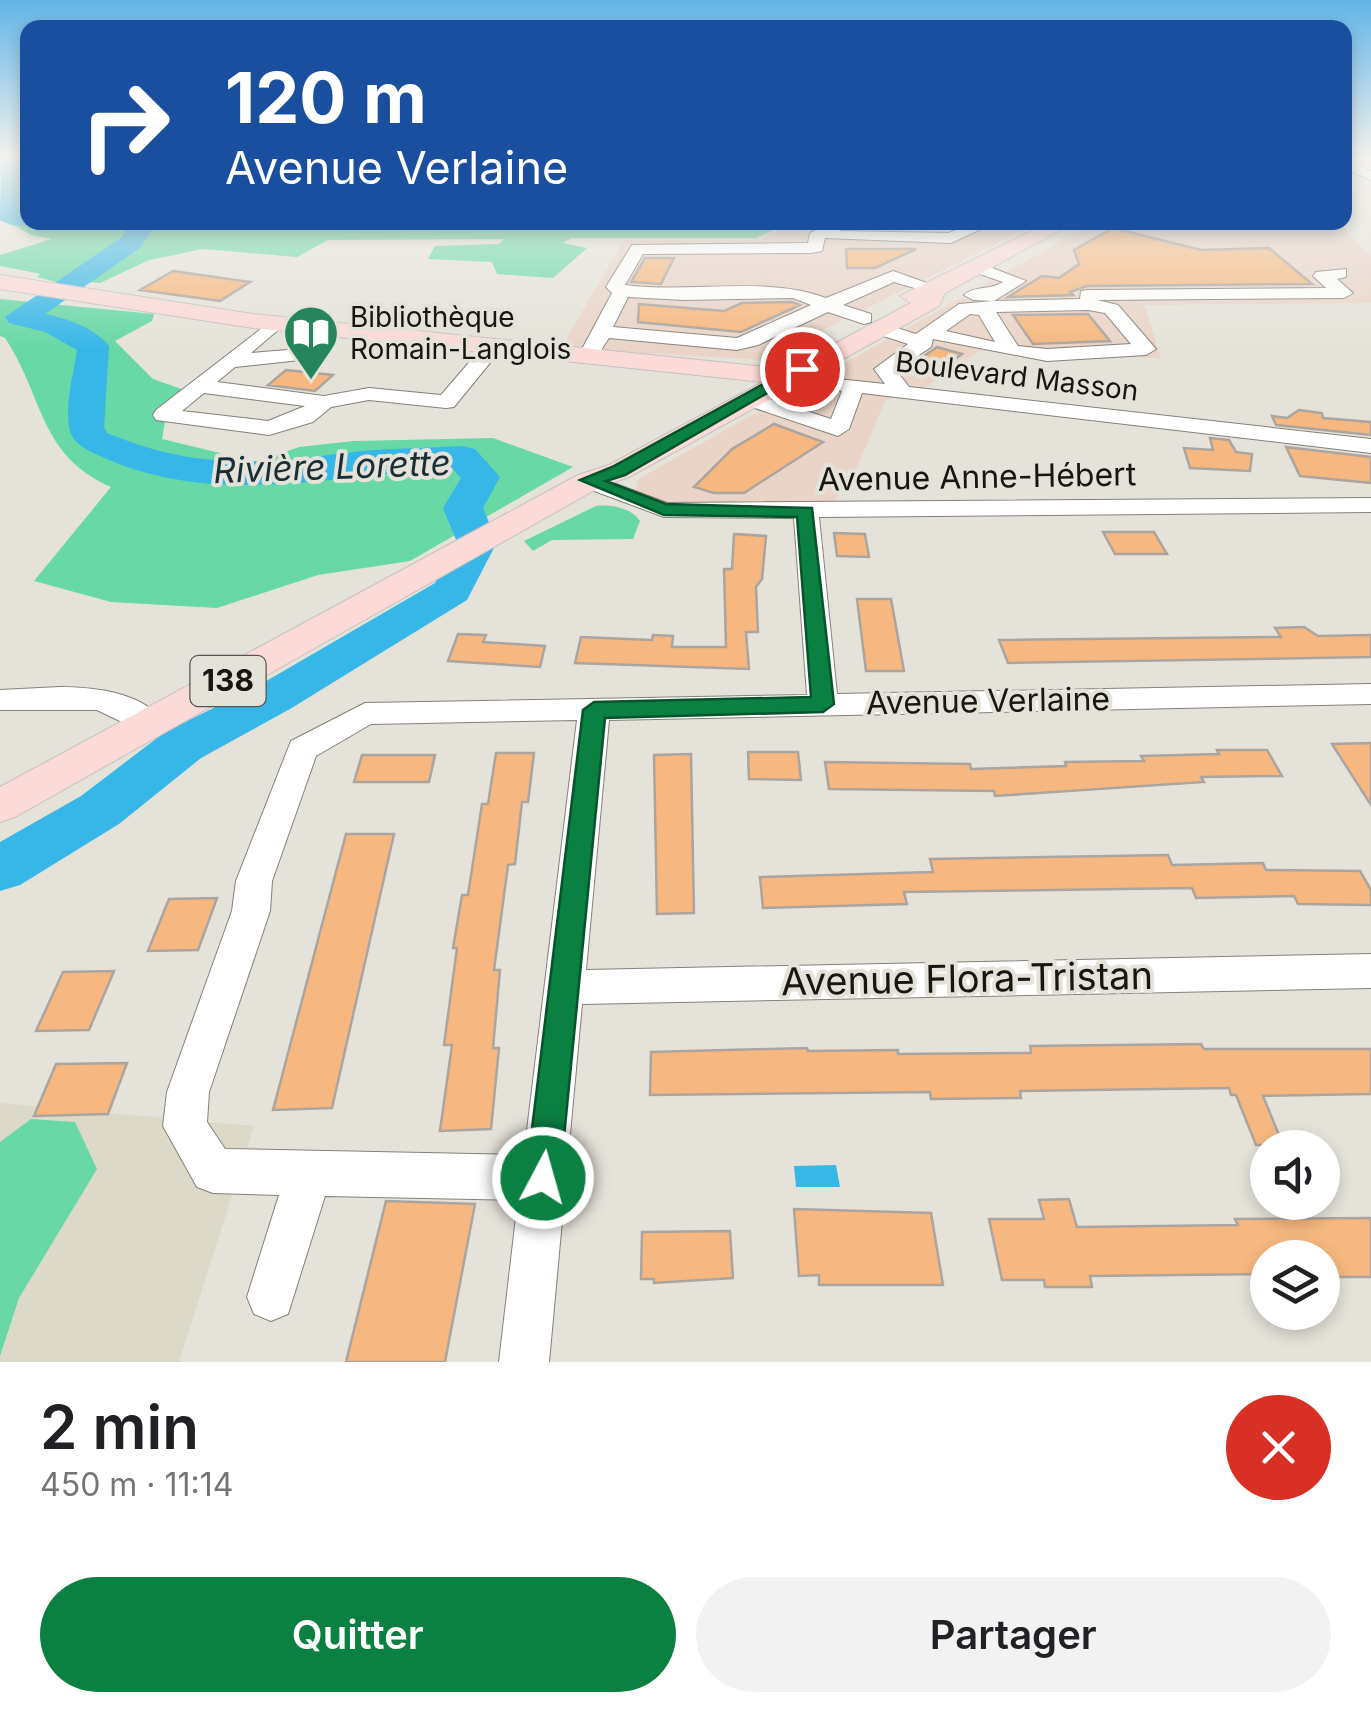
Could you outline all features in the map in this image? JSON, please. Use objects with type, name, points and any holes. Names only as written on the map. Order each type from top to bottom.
[{"type":"main road","name":"138","points":[[0,806],[589,480],[618,471],[754,386],[1049,230]]},
{"type":"main road","points":[[0,282],[275,324],[587,357],[754,386]]},
{"type":"main road","name":"138","points":[[754,386],[788,376],[842,348],[871,323]]},
{"type":"street","points":[[819,240],[834,230]]},
{"type":"street","points":[[604,332],[744,343],[826,305],[872,284],[893,276],[929,296],[992,307],[1088,304],[1111,309],[1146,349],[1047,355],[1011,351],[871,323],[826,305],[796,294],[673,295],[615,287],[638,249],[644,248],[819,240],[900,247],[920,238],[959,237],[973,230]]},
{"type":"street","points":[[925,333],[981,305],[1016,278],[938,252],[942,238]]},
{"type":"street","points":[[640,336],[658,305],[673,295],[681,278],[807,279]]},
{"type":"street","points":[[843,279],[872,284]]},
{"type":"street","points":[[929,296],[981,305],[1152,297],[1171,314],[1334,310],[1336,305],[1358,304],[1341,285],[1365,289]]},
{"type":"street","points":[[587,357],[604,332],[603,322],[622,290]]},
{"type":"street","points":[[842,348],[881,361],[924,343],[929,296]]},
{"type":"street","points":[[981,305],[1011,351]]},
{"type":"street","points":[[275,324],[164,415],[269,428],[304,417],[324,402]]},
{"type":"street","points":[[230,361],[293,356],[322,329]]},
{"type":"street","points":[[200,386],[324,402],[369,394],[446,402],[492,348]]},
{"type":"street","points":[[881,361],[903,393]]},
{"type":"street","name":"Boulevard Masson","points":[[788,376],[903,393],[1371,446]]},
{"type":"street","points":[[754,386],[838,429],[854,386]]},
{"type":"street","name":"Avenue Anne-Hébert","points":[[589,480],[664,510],[1371,506]]},
{"type":"street","points":[[806,512],[823,704]]},
{"type":"street","name":"Avenue Verlaine","points":[[309,1173],[212,1171],[185,1126],[188,1092],[251,911],[254,881],[302,749],[365,714],[1371,694]]},
{"type":"street","points":[[0,700],[102,698],[126,706],[149,724]]},
{"type":"street","points":[[524,1362],[594,710]]},
{"type":"street","name":"Avenue Flora-Tristan","points":[[562,987],[1371,971]]},
{"type":"street","points":[[271,1297],[309,1173],[543,1178]]},
{"type":"shaded area","points":[[781,230],[1023,230],[763,360],[561,348],[624,240],[760,240]]},
{"type":"shaded area","points":[[1082,230],[1345,230],[1371,256],[1371,303],[1144,305],[1161,358],[981,350],[926,387],[885,401],[855,473],[832,505],[665,506],[635,499],[638,479]]},
{"type":"shaded area","points":[[0,1103],[254,1126],[179,1362],[0,1362]]},
{"type":"green space","points":[[22,230],[774,230],[756,238],[571,238],[563,243],[587,248],[553,278],[497,274],[492,262],[428,259],[435,246],[499,244],[504,239],[328,240],[297,257],[203,249],[149,260],[100,283],[76,287],[37,277],[41,274],[0,266],[0,255],[52,239]]},
{"type":"green space","points":[[0,299],[154,314],[152,321],[115,341],[153,379],[187,391],[167,409],[162,439],[257,462],[299,447],[354,441],[493,438],[573,467],[410,561],[318,575],[217,608],[111,602],[34,581],[111,487],[87,474],[56,441],[18,360],[0,336]]},
{"type":"green space","points":[[596,506],[632,513],[640,521],[633,539],[552,540],[533,551],[524,541]]},
{"type":"green space","points":[[31,1119],[75,1122],[97,1169],[19,1298],[0,1356],[0,1142]]},
{"type":"water","points":[[836,1165],[840,1187],[796,1187],[794,1166]]},
{"type":"building","points":[[1109,230],[1201,250],[1269,248],[1312,284],[1087,286],[1070,292],[1073,295],[1008,297],[1042,276],[1059,278],[1079,264],[1074,250]]},
{"type":"building","points":[[846,249],[916,249],[875,268],[847,268]]},
{"type":"building","points":[[645,258],[674,258],[661,284],[631,282]]},
{"type":"building","points":[[173,271],[250,282],[220,301],[140,290]]},
{"type":"building","points":[[742,303],[800,305],[741,332],[638,322],[639,304],[724,311]]},
{"type":"building","points":[[1088,314],[1110,341],[1033,344],[1013,315]]},
{"type":"building","points":[[937,347],[962,354],[934,374],[908,367]]},
{"type":"building","name":"Bibliothèque Romain-Langlois","points":[[286,370],[333,375],[315,391],[268,385]]},
{"type":"building","points":[[1299,410],[1322,413],[1323,418],[1371,422],[1371,435],[1276,425],[1272,416],[1287,418]]},
{"type":"building","points":[[774,424],[823,442],[744,493],[714,493],[694,487],[732,449]]},
{"type":"building","points":[[1210,438],[1229,440],[1236,452],[1252,454],[1250,471],[1190,468],[1184,448],[1213,450]]},
{"type":"building","points":[[1286,447],[1371,457],[1371,483],[1300,476]]},
{"type":"building","points":[[1103,532],[1154,532],[1167,554],[1115,554]]},
{"type":"building","points":[[834,533],[865,534],[869,557],[837,556]]},
{"type":"building","points":[[734,534],[766,536],[762,579],[756,587],[758,632],[746,632],[749,669],[575,663],[581,637],[652,640],[653,635],[673,636],[672,647],[726,647],[724,569],[732,569]]},
{"type":"building","points":[[857,599],[891,599],[904,671],[866,671]]},
{"type":"building","points":[[1304,627],[1318,636],[1371,635],[1371,657],[1008,663],[999,640],[1281,637],[1275,628]]},
{"type":"building","points":[[458,634],[486,635],[483,642],[545,646],[540,667],[448,661]]},
{"type":"building","points":[[1371,743],[1371,805],[1332,744]]},
{"type":"building","points":[[1217,750],[1267,750],[1282,776],[1201,777],[1204,782],[995,796],[994,791],[829,789],[825,762],[970,764],[971,769],[1144,761],[1141,756],[1219,754]]},
{"type":"building","points":[[748,752],[798,752],[801,780],[749,779]]},
{"type":"building","points":[[496,753],[534,753],[528,802],[522,802],[515,864],[508,865],[494,970],[500,970],[493,1048],[499,1048],[491,1129],[440,1131],[452,1045],[444,1045],[457,948],[453,948],[462,895],[468,895],[482,804],[488,804]]},
{"type":"building","points":[[691,754],[694,913],[657,914],[654,755]]},
{"type":"building","points":[[362,755],[435,755],[429,782],[354,782]]},
{"type":"building","points":[[346,834],[394,834],[332,1108],[273,1110]]},
{"type":"building","points":[[1168,855],[1172,865],[1263,863],[1266,870],[1360,871],[1371,890],[1371,905],[1298,904],[1294,896],[1196,898],[1192,888],[904,892],[907,904],[763,908],[760,877],[933,872],[930,859]]},
{"type":"building","points":[[217,898],[198,950],[148,951],[169,899]]},
{"type":"building","points":[[114,971],[89,1030],[36,1031],[63,972]]},
{"type":"building","points":[[1201,1044],[1204,1049],[1371,1049],[1371,1094],[1263,1096],[1277,1130],[1250,1130],[1236,1095],[1231,1095],[1229,1088],[1020,1091],[1021,1098],[931,1099],[930,1092],[650,1095],[651,1052],[807,1048],[898,1050],[898,1054],[1031,1053],[1030,1046]]},
{"type":"building","points":[[127,1063],[108,1114],[34,1116],[56,1064]]},
{"type":"building","points":[[1069,1199],[1077,1227],[1238,1225],[1235,1219],[1371,1218],[1371,1277],[1340,1277],[1340,1240],[1250,1240],[1250,1274],[1090,1276],[1092,1287],[1045,1287],[1044,1280],[1002,1280],[989,1219],[1044,1219],[1039,1200]]},
{"type":"building","points":[[386,1201],[475,1204],[445,1362],[346,1362]]},
{"type":"building","points":[[794,1209],[931,1213],[943,1285],[819,1285],[819,1275],[799,1276]]},
{"type":"building","points":[[730,1231],[733,1278],[654,1283],[654,1279],[641,1279],[642,1232]]},
{"type":"waterway","name":"Rivière Lorette","points":[[0,869],[100,810],[183,745],[273,698],[452,591],[477,542],[463,508],[481,477],[462,457],[366,462],[285,474],[221,474],[145,462],[94,440],[86,427],[93,346],[55,325],[20,317],[131,242],[139,230]]},
{"type":"place","name":"Bibliothèque Romain-Langlois","points":[[311,382]]},
{"type":"route","points":[[543,1178],[594,710],[823,704],[806,512],[664,510],[589,480],[618,471],[802,369]]}]
